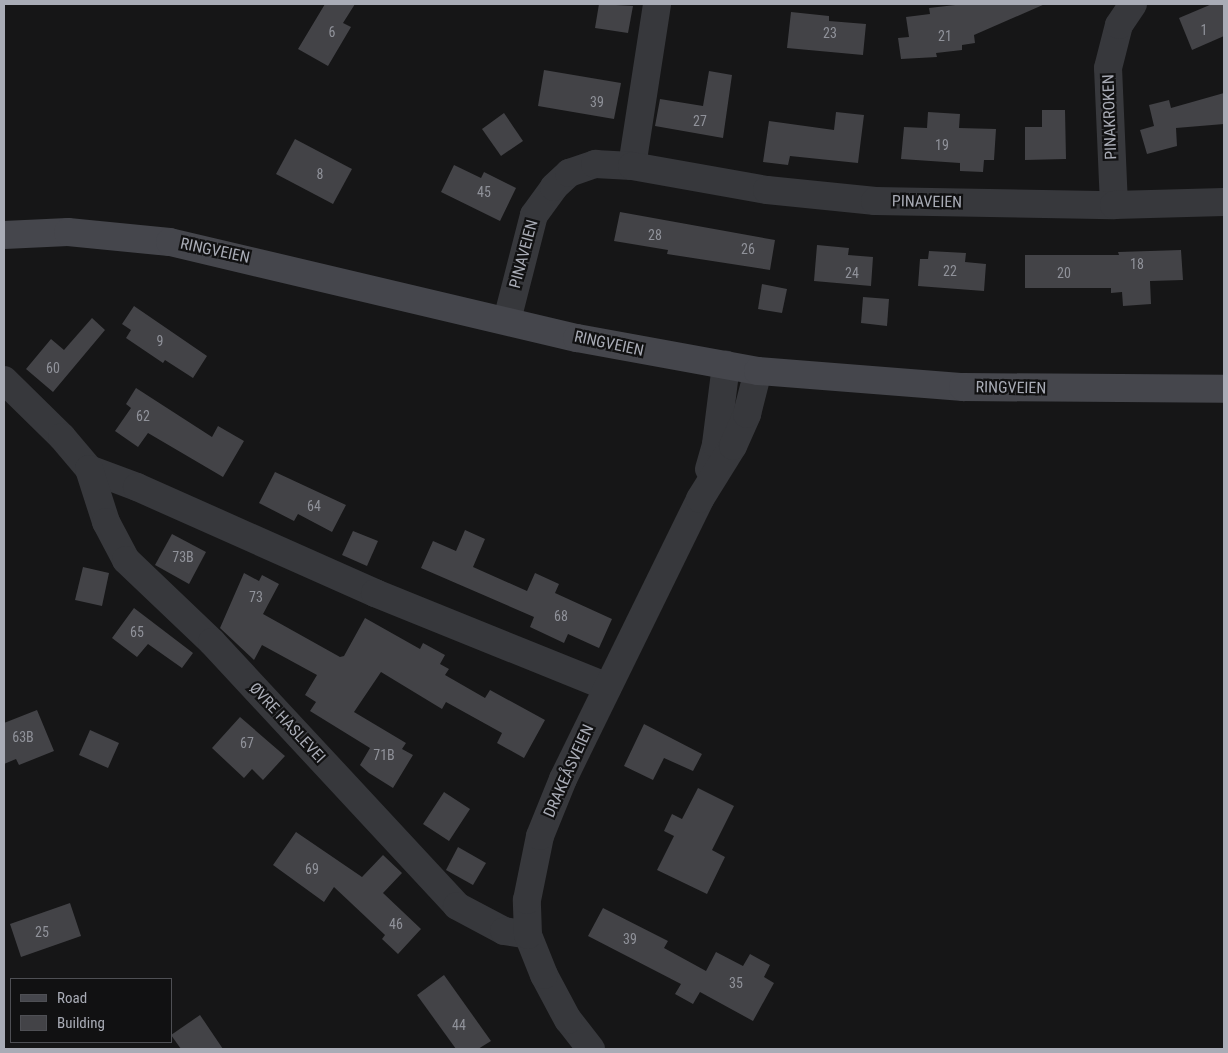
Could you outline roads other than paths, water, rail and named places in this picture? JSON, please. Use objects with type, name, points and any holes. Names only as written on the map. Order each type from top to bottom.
[{"type":"main road","name":"RINGVEIEN","points":[[4,235],[68,232],[170,242],[636,350],[758,371],[963,387],[1224,389]]},
{"type":"street","points":[[632,166],[657,4]]},
{"type":"street","name":"PINAKROKEN","points":[[1114,205],[1108,68],[1119,24],[1133,4]]},
{"type":"street","name":"PINAVEIEN","points":[[507,320],[534,215],[554,187],[570,172],[595,164],[632,166],[767,190],[875,201],[1114,205],[1224,202]]},
{"type":"street","name":"DRAKEÅSVEIEN","points":[[700,499],[716,444],[726,365]]},
{"type":"street","name":"DRAKEÅSVEIEN","points":[[590,1049],[568,1020],[544,975],[528,935],[527,900],[540,836],[563,779],[700,499],[736,438],[747,414],[758,371]]},
{"type":"street","name":"ØVRE HASLEVEI","points":[[4,380],[62,437],[89,470],[102,513],[126,560],[212,642],[457,906],[504,931],[528,935]]},
{"type":"street","points":[[89,470],[137,487],[375,593],[608,687]]}]
